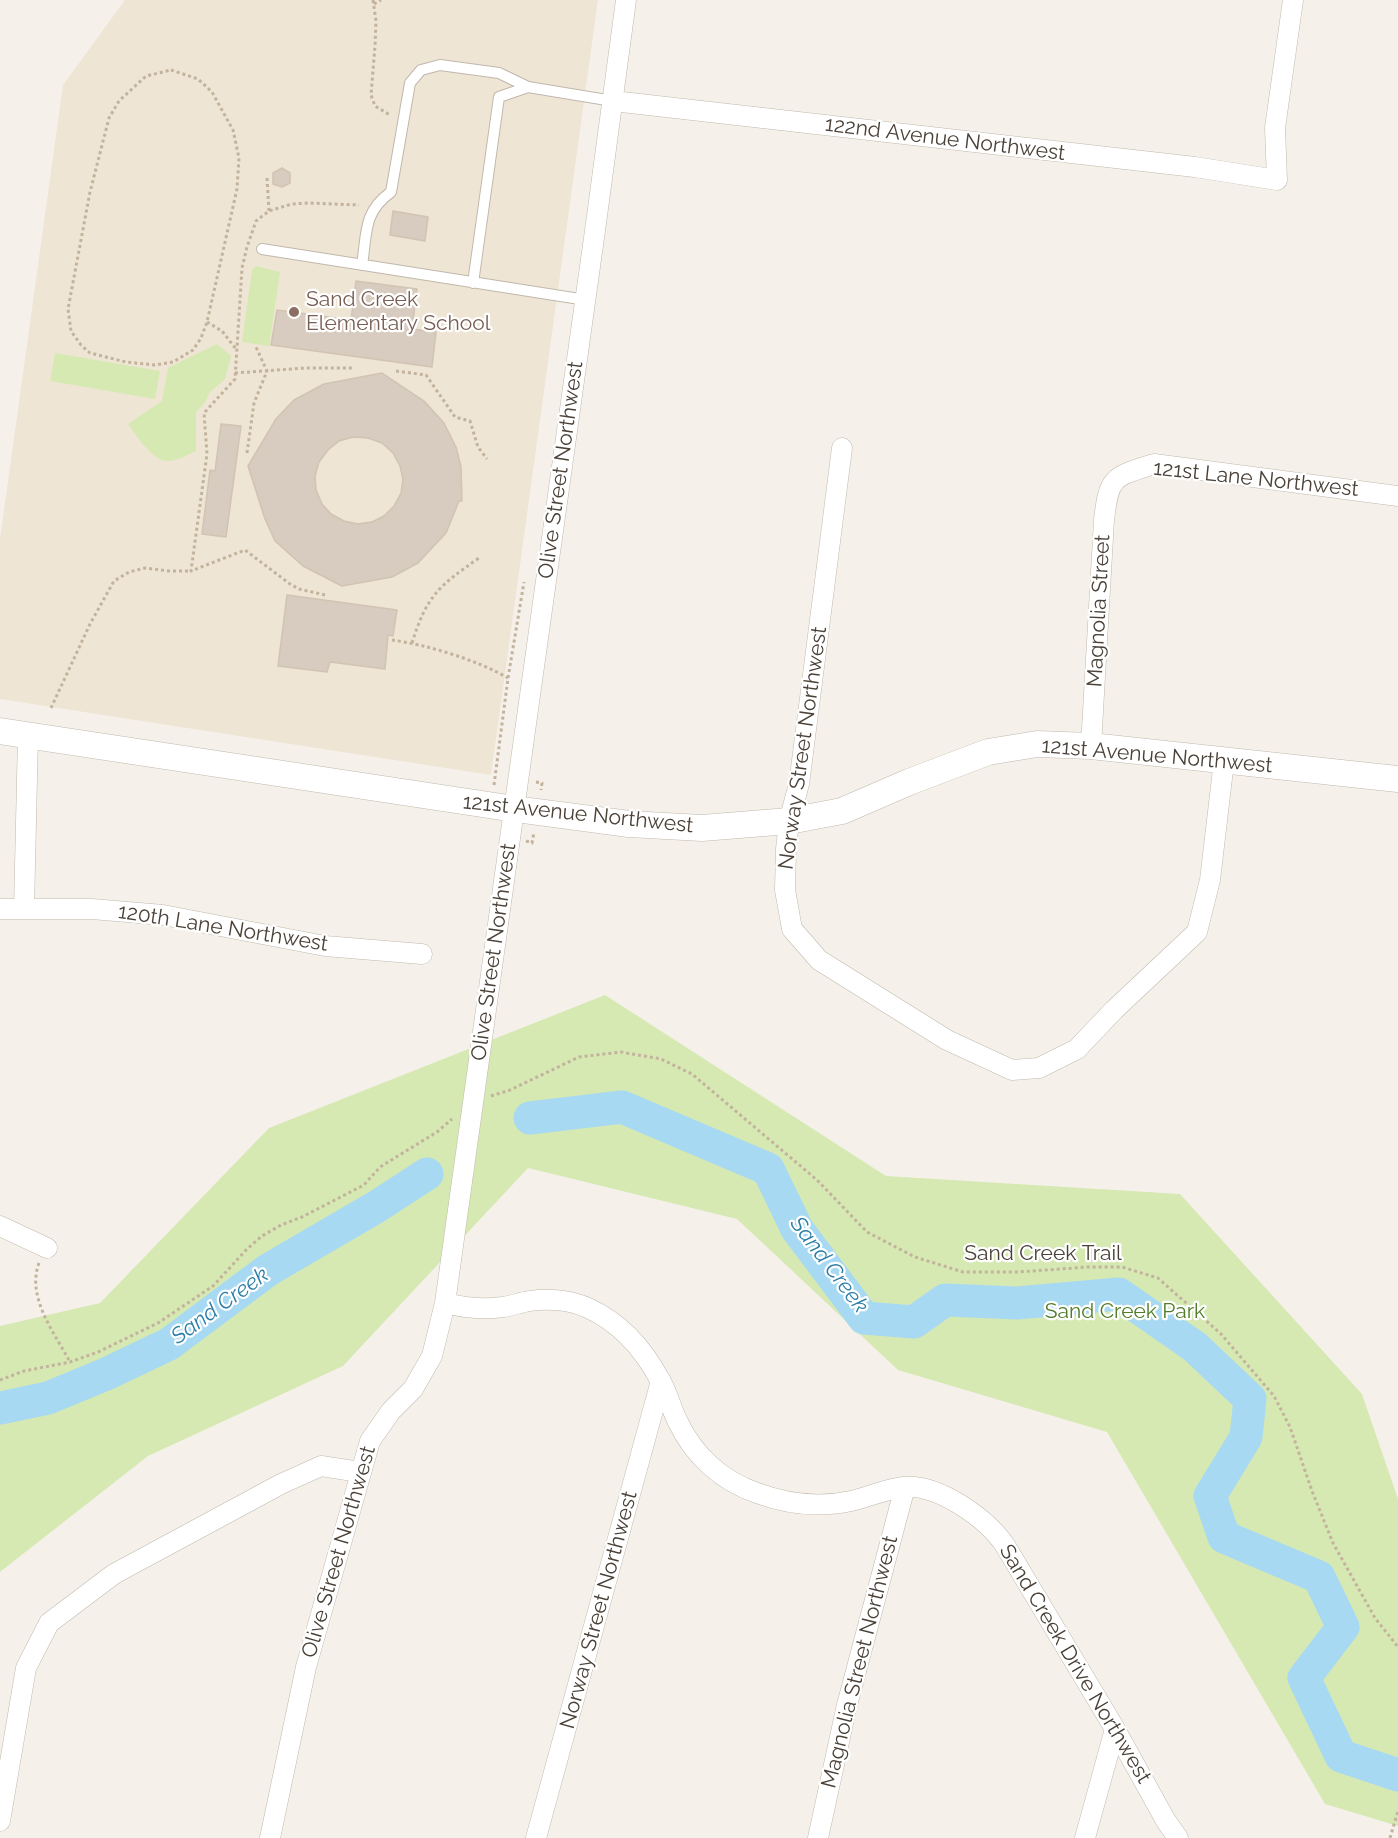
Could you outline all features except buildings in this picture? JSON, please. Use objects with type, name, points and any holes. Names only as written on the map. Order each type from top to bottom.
[{"type":"street","name":"Olive Street Northwest","points":[[270,1838],[306,1667],[370,1440],[391,1411],[414,1389],[432,1356],[445,1303],[626,0]]},
{"type":"street","name":"122nd Avenue Northwest","points":[[613,101],[1195,167],[1277,180],[1275,128],[1293,0]]},
{"type":"street","name":"Norway Street Northwest","points":[[842,448],[799,784],[789,821],[786,849],[785,890],[792,929],[819,960],[947,1040],[1011,1070],[1039,1068],[1077,1049],[1114,1010],[1197,932],[1210,880],[1224,761]]},
{"type":"street","name":"121st Lane Northwest","points":[[1117,478],[1154,464],[1398,496]]},
{"type":"street","name":"Magnolia Street","points":[[1091,746],[1104,520],[1107,493],[1117,478]]},
{"type":"street","name":"121st Avenue Northwest","points":[[0,731],[515,809],[629,824],[702,828],[789,821],[842,811],[988,752],[1037,744],[1091,746],[1398,779]]},
{"type":"street","points":[[24,909],[28,736]]},
{"type":"street","name":"120th Lane Northwest","points":[[0,909],[92,909],[164,915],[315,944],[422,954]]},
{"type":"street","points":[[0,1226],[47,1248]]},
{"type":"street","name":"Sand Creek Drive Northwest","points":[[445,1303],[469,1309],[482,1309],[529,1301],[564,1301],[586,1307],[615,1323],[633,1339],[661,1381],[678,1423],[706,1463],[726,1480],[756,1493],[785,1502],[831,1504],[905,1487],[928,1491],[968,1509],[997,1532],[1178,1838]]},
{"type":"street","name":"Norway Street Northwest","points":[[536,1838],[661,1381]]},
{"type":"street","points":[[0,1821],[26,1668],[50,1623],[114,1574],[281,1484],[321,1466],[360,1472]]},
{"type":"street","name":"Magnolia Street Northwest","points":[[818,1838],[847,1705],[905,1487]]},
{"type":"street","points":[[1085,1838],[1115,1729]]},
{"type":"lane","points":[[362,265],[370,214],[377,202],[391,192],[410,83],[421,70],[440,65],[494,72],[528,87],[613,101]]},
{"type":"lane","points":[[473,282],[499,97],[528,87]]},
{"type":"lane","points":[[262,249],[586,300]]},
{"type":"path","points":[[381,0],[374,2],[375,46],[371,95],[375,106],[391,115],[390,125]]},
{"type":"path","points":[[171,70],[198,79],[212,92],[233,130],[239,158],[237,189],[207,322],[193,350],[173,362],[155,364],[126,362],[90,353],[71,331],[68,309],[90,192],[109,118],[119,101],[146,76],[171,70]]},
{"type":"path","points":[[267,178],[268,210]]},
{"type":"path","points":[[191,571],[207,454],[204,413],[235,379],[242,268],[256,221],[268,210],[292,204],[358,207],[364,198]]},
{"type":"path","points":[[207,322],[222,331],[237,351]]},
{"type":"path","points":[[247,453],[254,404],[267,371],[256,347]]},
{"type":"path","points":[[235,373],[306,368],[352,368]]},
{"type":"path","points":[[396,371],[426,375],[455,417],[470,421],[478,447],[487,459]]},
{"type":"path","points":[[51,708],[90,624],[114,581],[129,572],[145,568],[191,571],[245,550],[290,584],[325,595]]},
{"type":"path","points":[[412,643],[430,598],[448,580],[478,558]]},
{"type":"path","points":[[495,779],[508,678],[524,582]]},
{"type":"path","points":[[392,640],[412,643],[492,669],[508,678]]},
{"type":"path","name":"Sand Creek Trail","points":[[489,1097],[510,1090],[579,1057],[621,1052],[661,1059],[692,1074],[817,1180],[867,1232],[915,1257],[963,1272],[1122,1267],[1158,1278],[1221,1334],[1274,1396],[1290,1427],[1333,1543],[1376,1618],[1398,1647]]},
{"type":"path","points":[[0,1380],[24,1371],[70,1362],[131,1338],[188,1304],[213,1286],[262,1236],[364,1185],[380,1167],[437,1132],[458,1115]]},
{"type":"path","points":[[47,1248],[38,1266],[36,1290],[42,1311],[70,1362]]},
{"type":"path","points":[[1390,1838],[1398,1811]]},
{"type":"shaded area","name":"Sand Creek Elementary School","points":[[125,0],[598,0],[491,775],[0,699],[0,539],[63,85]]},
{"type":"green space","points":[[256,266],[280,272],[269,346],[242,342],[252,270]]},
{"type":"green space","points":[[217,344],[231,356],[225,379],[210,392],[196,412],[196,451],[172,461],[157,458],[128,424],[162,401],[168,368]]},
{"type":"green space","points":[[55,353],[160,371],[155,399],[50,381]]},
{"type":"green space","name":"Sand Creek Park","points":[[605,995],[886,1176],[1180,1194],[1362,1394],[1398,1499],[1398,1826],[1325,1804],[1107,1432],[898,1370],[737,1219],[528,1168],[343,1366],[148,1456],[0,1572],[0,1326],[100,1303],[269,1128]]},
{"type":"waterway","name":"Sand Creek","points":[[530,1118],[622,1107],[768,1169],[797,1229],[864,1318],[914,1322],[945,1300],[1017,1303],[1119,1294],[1195,1347],[1250,1399],[1246,1437],[1210,1496],[1224,1537],[1319,1577],[1343,1627],[1304,1678],[1341,1756],[1398,1775]]},
{"type":"waterway","name":"Sand Creek","points":[[0,1408],[48,1398],[169,1344],[268,1270],[376,1207],[427,1174]]},
{"type":"place","name":"Sand Creek Elementary School","points":[[294,312]]}]
